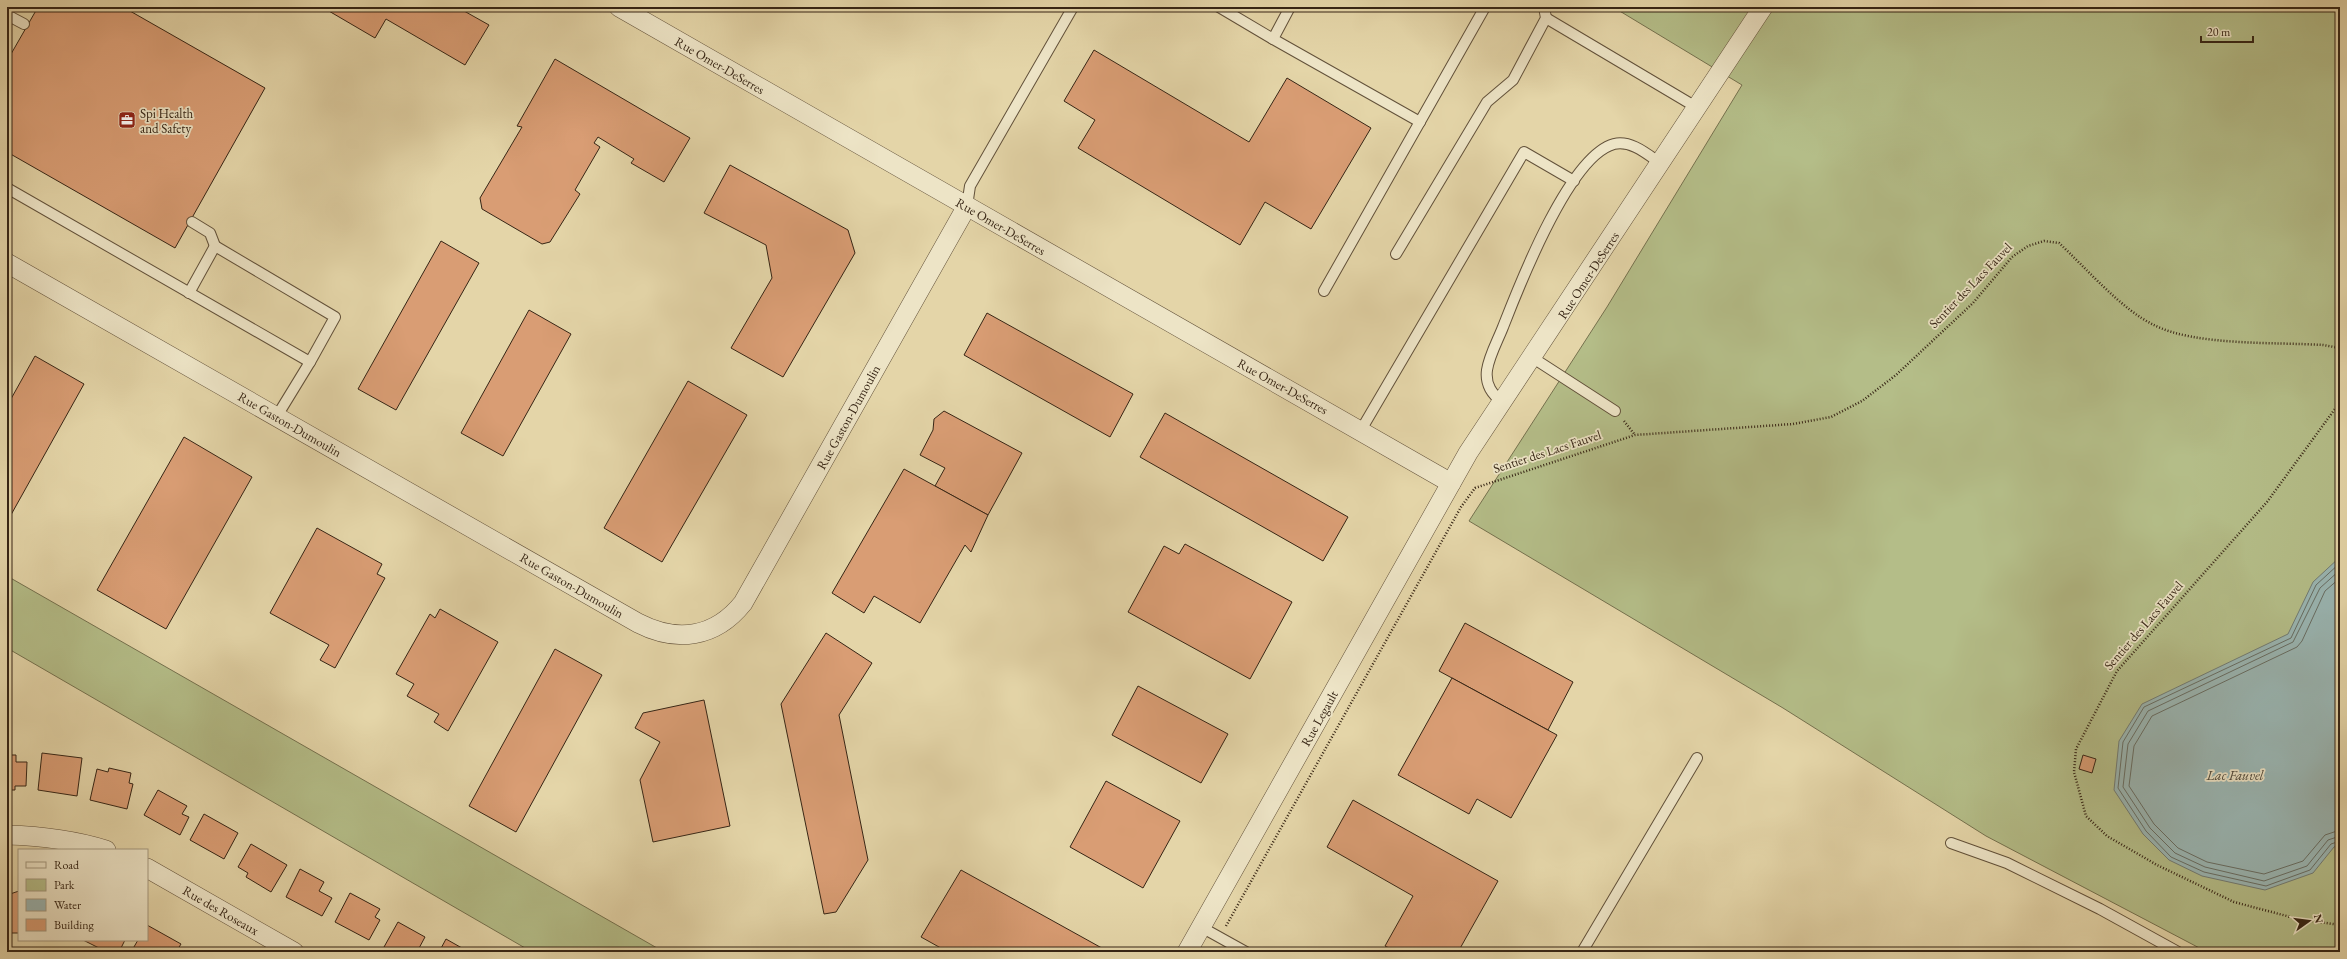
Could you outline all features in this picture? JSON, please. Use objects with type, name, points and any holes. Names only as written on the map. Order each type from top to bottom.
[{"type":"street","name":"Rue Omer-DeSerres","points":[[619,7],[1361,430],[1451,483],[1468,453],[1533,358],[1696,107],[1763,7]]},
{"type":"street","name":"Rue Gaston-Dumoulin","points":[[7,263],[649,628],[673,635],[706,630],[719,625],[732,615],[751,591],[967,206]]},
{"type":"street","name":"Rue Legault","points":[[1187,952],[1451,483]]},
{"type":"street","points":[[7,835],[45,836],[86,843],[103,849]]},
{"type":"street","name":"Rue des Roseaux","points":[[148,869],[294,952]]},
{"type":"lane","points":[[967,206],[970,186],[1073,7]]},
{"type":"lane","points":[[1219,7],[1420,122]]},
{"type":"lane","points":[[1273,38],[1290,7]]},
{"type":"lane","points":[[1324,291],[1485,7]]},
{"type":"lane","points":[[1396,254],[1487,102],[1513,80],[1546,18],[1544,7]]},
{"type":"lane","points":[[7,15],[24,24]]},
{"type":"lane","points":[[1546,18],[1696,107]]},
{"type":"lane","points":[[1503,403],[1495,397],[1488,385],[1489,364],[1529,261],[1574,181],[1597,155],[1613,144],[1627,144],[1636,147],[1660,163]]},
{"type":"lane","points":[[1361,430],[1524,152],[1574,181]]},
{"type":"lane","points":[[7,188],[310,362]]},
{"type":"lane","points":[[192,222],[210,233],[215,246],[335,317],[277,416]]},
{"type":"lane","points":[[189,293],[215,246]]},
{"type":"lane","points":[[1533,358],[1615,411]]},
{"type":"lane","points":[[1582,952],[1696,758]]},
{"type":"lane","points":[[1951,843],[2007,863],[2100,909],[2178,952]]},
{"type":"lane","points":[[1202,926],[1246,952]]},
{"type":"path","name":"Sentier des Lacs Fauvel","points":[[1470,494],[1482,485],[1635,434],[1793,424],[1831,417],[1862,401],[1896,375],[1973,303],[2012,257],[2028,246],[2044,241],[2059,243],[2128,308],[2154,326],[2198,339],[2323,345],[2340,348]]},
{"type":"path","name":"Sentier des Lacs Fauvel","points":[[2340,402],[2267,502],[2117,671],[2076,749],[2074,772],[2086,816],[2107,836],[2157,865],[2234,902],[2298,919],[2340,925]]},
{"type":"path","points":[[1615,411],[1635,434]]},
{"type":"path","name":"Rue Legault","points":[[1224,929],[1470,494]]},
{"type":"green space","points":[[1613,7],[2340,7],[2340,952],[2207,952],[1986,836],[1783,708],[1469,521],[1607,307],[1742,85]]},
{"type":"green space","points":[[7,576],[664,952],[532,952],[7,648]]},
{"type":"water","name":"Lac Fauvel","points":[[2340,557],[2340,844],[2334,847],[2313,873],[2265,890],[2202,876],[2169,860],[2143,834],[2114,790],[2119,741],[2142,704],[2288,634],[2313,582]]},
{"type":"building","name":"Spi Health and Safety","points":[[38,7],[123,7],[265,88],[175,248],[7,152],[7,61]]},
{"type":"building","points":[[322,7],[457,7],[489,25],[465,65],[386,19],[375,38]]},
{"type":"building","points":[[1094,50],[1249,142],[1287,78],[1371,128],[1311,229],[1265,202],[1240,245],[1078,148],[1095,120],[1064,101]]},
{"type":"building","points":[[555,59],[690,138],[664,182],[631,163],[634,159],[598,137],[594,143],[600,147],[575,190],[580,194],[550,242],[542,244],[482,209],[480,198],[522,127],[517,126]]},
{"type":"building","points":[[730,165],[848,230],[855,253],[783,377],[731,348],[772,278],[766,245],[704,213]]},
{"type":"building","points":[[441,241],[479,263],[396,410],[358,389]]},
{"type":"building","points":[[529,310],[571,334],[503,456],[461,433]]},
{"type":"building","points":[[987,313],[1133,394],[1110,437],[964,355]]},
{"type":"building","points":[[35,356],[84,384],[7,522],[7,406]]},
{"type":"building","points":[[688,381],[747,415],[662,562],[604,528]]},
{"type":"building","points":[[944,411],[1022,453],[988,515],[935,486],[945,468],[920,455],[933,430],[934,419]]},
{"type":"building","points":[[1165,413],[1348,517],[1323,561],[1140,457]]},
{"type":"building","points":[[184,437],[252,477],[166,629],[97,590]]},
{"type":"building","points":[[904,469],[988,515],[971,552],[965,545],[920,623],[874,596],[864,613],[832,593]]},
{"type":"building","points":[[317,528],[382,564],[377,574],[385,578],[335,668],[320,660],[329,645],[270,613]]},
{"type":"building","points":[[1185,544],[1292,602],[1250,679],[1128,612],[1164,546],[1179,554]]},
{"type":"building","points":[[440,609],[498,642],[448,731],[434,722],[439,714],[407,696],[414,684],[396,674],[430,614],[435,618]]},
{"type":"building","points":[[1465,623],[1573,682],[1548,730],[1439,671]]},
{"type":"building","points":[[826,633],[872,663],[839,715],[868,860],[836,912],[824,914],[781,704]]},
{"type":"building","points":[[555,649],[602,675],[516,832],[469,806]]},
{"type":"building","points":[[1452,678],[1557,735],[1511,818],[1477,799],[1469,814],[1398,775]]},
{"type":"building","points":[[1138,686],[1228,734],[1201,783],[1112,735]]},
{"type":"building","points":[[704,700],[730,826],[653,842],[640,780],[660,742],[635,728],[643,713]]},
{"type":"building","points":[[42,753],[82,758],[77,796],[38,790]]},
{"type":"building","points":[[7,755],[16,755],[16,762],[27,762],[26,786],[15,786],[15,790],[7,790]]},
{"type":"building","points":[[2083,755],[2096,759],[2092,773],[2079,769]]},
{"type":"building","points":[[109,768],[131,773],[129,783],[133,784],[127,809],[90,800],[97,769],[108,772]]},
{"type":"building","points":[[1106,781],[1180,821],[1143,888],[1070,847]]},
{"type":"building","points":[[158,790],[187,806],[182,814],[189,817],[180,835],[144,815]]},
{"type":"building","points":[[1353,800],[1498,881],[1458,952],[1397,952],[1385,946],[1413,896],[1327,847]]},
{"type":"building","points":[[204,814],[238,833],[224,859],[190,840]]},
{"type":"building","points":[[251,844],[287,865],[271,892],[246,877],[248,873],[238,867]]},
{"type":"building","points":[[300,869],[324,882],[319,891],[332,898],[322,916],[286,897]]},
{"type":"building","points":[[961,870],[1109,952],[948,952],[921,937]]},
{"type":"building","points":[[18,891],[18,933],[7,933],[7,895]]},
{"type":"building","points":[[350,893],[380,909],[375,917],[380,920],[369,940],[335,922]]},
{"type":"building","points":[[398,922],[425,937],[418,950],[421,952],[393,952],[384,947]]},
{"type":"building","points":[[148,926],[181,944],[176,952],[131,952],[137,941],[148,941]]},
{"type":"building","points":[[446,939],[469,952],[439,952]]},
{"type":"building","points":[[85,941],[124,941],[119,952],[107,952]]},
{"type":"place","name":"Spi Health and Safety","points":[[127,120]]}]
